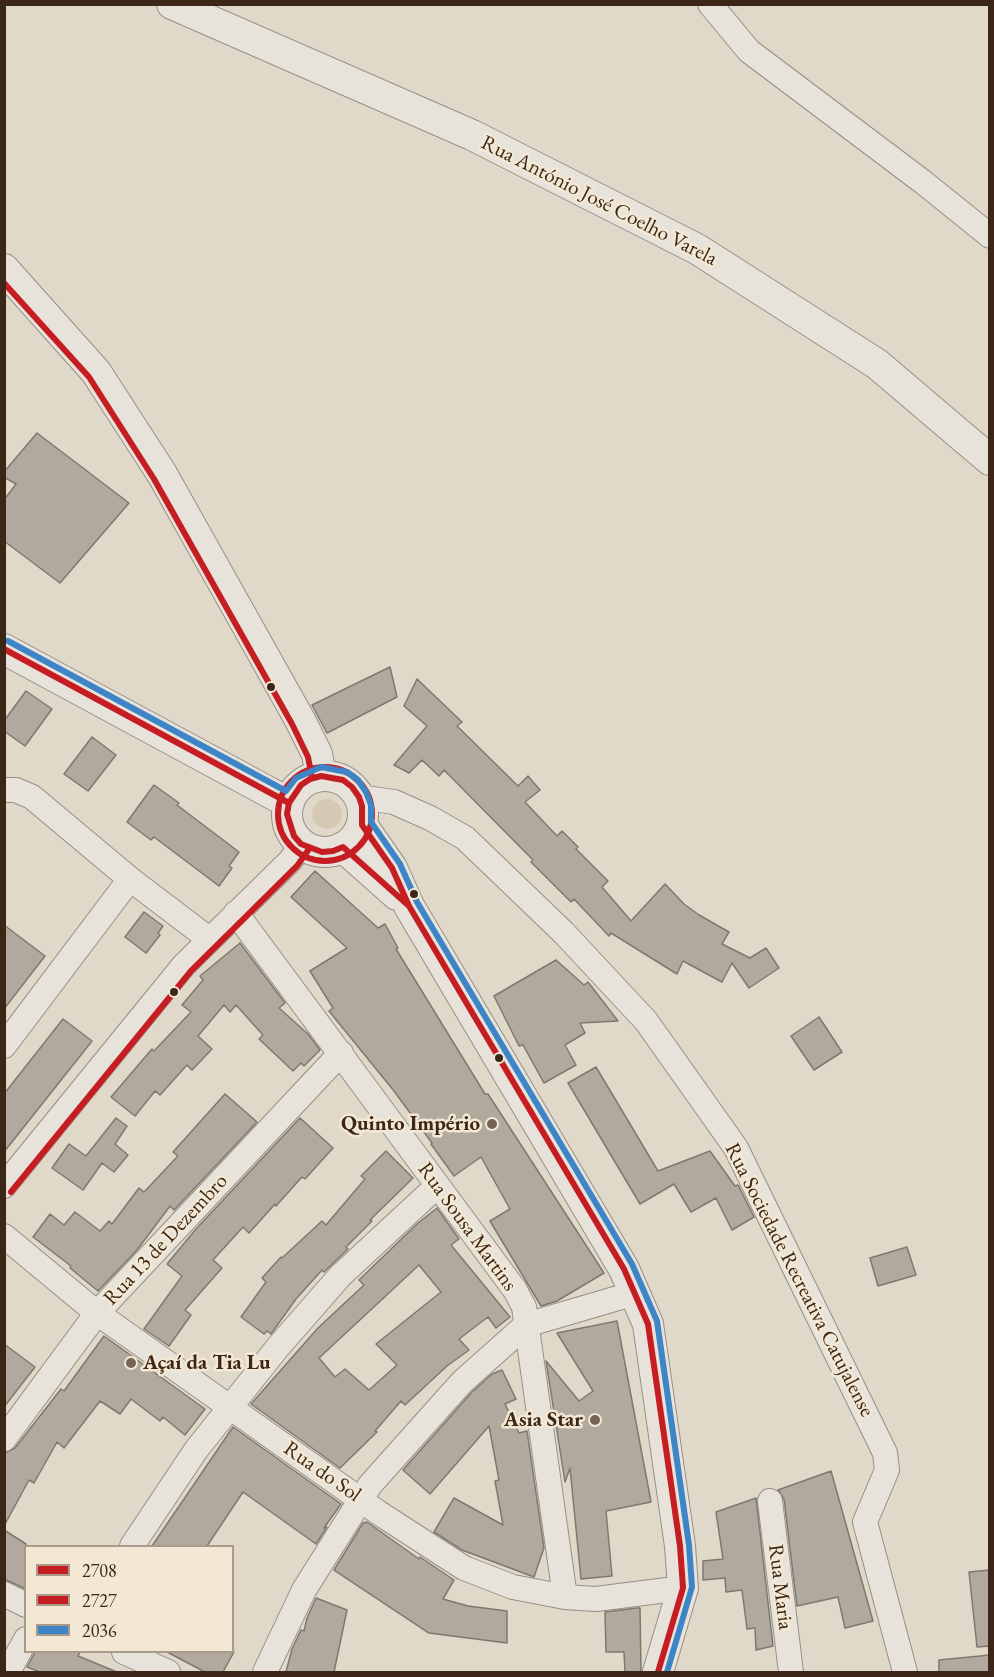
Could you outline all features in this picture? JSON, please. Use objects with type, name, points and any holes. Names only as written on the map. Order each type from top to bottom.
[{"type":"street","name":"Rua António José Coelho Varela","points":[[172,4],[472,135],[697,249],[877,364],[990,460]]},
{"type":"street","points":[[710,4],[749,51],[923,182],[990,236]]},
{"type":"street","points":[[4,269],[96,372],[162,474],[300,720],[317,754],[321,776]]},
{"type":"street","points":[[961,434],[990,439]]},
{"type":"street","points":[[4,649],[288,803]]},
{"type":"street","points":[[355,823],[333,851],[322,852],[311,849],[294,836],[289,825],[288,803],[301,785],[321,776],[343,780],[352,787],[355,823],[410,906],[624,1269],[648,1324],[680,1546],[683,1588],[658,1672]]},
{"type":"street","points":[[4,790],[16,790],[32,797],[130,879],[209,939]]},
{"type":"street","name":"Rua Sociedade Recreativa Catujalense","points":[[355,823],[394,802],[430,818],[465,838],[564,933],[646,1021],[736,1148],[885,1453],[886,1470],[865,1522],[905,1672]]},
{"type":"street","points":[[4,1186],[184,965],[291,860],[302,844]]},
{"type":"street","points":[[4,1047],[130,879]]},
{"type":"street","name":"Rua Sousa Martins","points":[[236,913],[515,1290],[524,1307],[565,1597]]},
{"type":"street","name":"Rua 13 de Dezembro","points":[[6,1435],[97,1313],[341,1053]]},
{"type":"street","points":[[133,1545],[196,1450],[278,1347],[340,1276],[436,1186]]},
{"type":"street","name":"Rua do Sol","points":[[4,1236],[97,1313],[360,1500],[464,1568],[513,1587],[565,1597],[596,1599],[683,1588]]},
{"type":"street","points":[[264,1672],[304,1590],[370,1485],[462,1382],[526,1325],[635,1293]]},
{"type":"street","name":"Rua Maria","points":[[770,1501],[791,1672]]},
{"type":"street","points":[[4,1594],[24,1604]]},
{"type":"street","points":[[8,1672],[24,1643]]},
{"type":"street","points":[[126,1653],[168,1672]]},
{"type":"shaded area","points":[[327,799],[333,800],[341,808],[341,820],[333,828],[327,829],[321,828],[313,820],[312,814],[313,808],[321,800]]},
{"type":"building","points":[[37,433],[129,503],[60,583],[4,541],[4,500],[16,484],[4,477],[4,472]]},
{"type":"building","points":[[390,667],[397,697],[327,733],[312,705]]},
{"type":"building","points":[[417,679],[462,722],[457,726],[518,786],[528,776],[540,790],[525,802],[557,836],[562,831],[578,847],[576,849],[608,881],[602,887],[631,921],[665,884],[684,904],[729,932],[722,944],[750,958],[766,948],[779,968],[749,988],[732,963],[722,982],[683,961],[677,974],[611,933],[609,936],[574,899],[571,902],[531,862],[533,860],[444,770],[439,776],[422,760],[409,773],[394,765],[427,726],[404,706]]},
{"type":"building","points":[[26,691],[52,709],[25,746],[4,731],[4,721]]},
{"type":"building","points":[[92,737],[116,755],[88,791],[64,774]]},
{"type":"building","points":[[154,785],[239,852],[229,866],[232,868],[219,886],[154,837],[151,840],[127,822]]},
{"type":"building","points":[[315,871],[378,928],[385,924],[398,948],[396,949],[485,1094],[488,1094],[604,1273],[557,1301],[541,1306],[490,1221],[510,1209],[481,1157],[454,1176],[394,1091],[329,1011],[333,1008],[310,971],[347,948],[291,897]]},
{"type":"building","points":[[144,912],[163,926],[158,933],[160,935],[146,953],[125,937]]},
{"type":"building","points":[[4,925],[45,956],[4,1009]]},
{"type":"building","points":[[240,943],[285,1003],[279,1008],[308,1034],[320,1050],[304,1066],[301,1063],[293,1071],[259,1039],[263,1035],[236,1005],[230,1012],[224,1005],[198,1036],[212,1049],[192,1070],[187,1065],[160,1095],[155,1091],[135,1116],[111,1097],[152,1049],[154,1051],[191,1012],[182,1005],[203,980],[200,976]]},
{"type":"building","points":[[556,960],[584,985],[588,982],[618,1021],[580,1023],[585,1033],[565,1045],[576,1065],[544,1083],[523,1045],[519,1046],[494,996]]},
{"type":"building","points":[[819,1017],[842,1052],[814,1070],[791,1036]]},
{"type":"building","points":[[63,1019],[92,1041],[4,1152],[4,1094]]},
{"type":"building","points":[[596,1067],[658,1171],[710,1151],[735,1186],[738,1185],[754,1217],[732,1230],[716,1198],[691,1212],[674,1184],[640,1204],[568,1083]]},
{"type":"building","points":[[225,1094],[257,1122],[174,1210],[170,1206],[137,1250],[98,1291],[70,1268],[71,1266],[33,1237],[50,1214],[64,1225],[75,1212],[100,1231],[109,1221],[112,1224],[139,1188],[144,1192],[178,1156],[173,1152]]},
{"type":"building","points":[[116,1118],[127,1126],[115,1144],[128,1155],[114,1172],[102,1163],[83,1190],[52,1168],[69,1144],[86,1156]]},
{"type":"building","points":[[300,1118],[333,1148],[305,1179],[302,1177],[276,1206],[275,1204],[249,1233],[243,1227],[213,1260],[222,1268],[185,1310],[191,1315],[169,1346],[144,1329],[182,1276],[167,1264],[196,1229]]},
{"type":"building","points":[[386,1151],[413,1178],[370,1220],[372,1221],[346,1247],[348,1249],[324,1272],[322,1270],[296,1299],[271,1334],[267,1331],[264,1334],[241,1317],[266,1282],[262,1278],[281,1257],[322,1221],[326,1225],[365,1179],[361,1176]]},
{"type":"building","points":[[437,1208],[459,1239],[451,1245],[510,1317],[496,1328],[488,1317],[459,1339],[469,1350],[447,1366],[405,1405],[401,1401],[375,1431],[377,1432],[340,1468],[251,1404],[318,1328],[364,1285],[359,1280],[417,1224]],"holes":[[[419,1265],[441,1292],[376,1344],[397,1365],[369,1390],[345,1369],[335,1377],[319,1358]]]},
{"type":"building","points":[[907,1247],[916,1275],[878,1286],[870,1258]]},
{"type":"building","name":"Asia Star","points":[[617,1321],[651,1502],[606,1511],[612,1576],[581,1579],[570,1468],[565,1482],[546,1361],[579,1401],[593,1391],[557,1333]]},
{"type":"building","points":[[104,1336],[205,1409],[185,1435],[163,1417],[160,1421],[131,1399],[120,1414],[100,1401],[64,1448],[57,1442],[34,1483],[29,1480],[4,1526],[4,1453],[15,1448],[61,1389],[64,1391]]},
{"type":"building","points":[[4,1344],[35,1367],[4,1407]]},
{"type":"building","points":[[502,1370],[516,1399],[505,1404],[519,1433],[527,1431],[544,1548],[534,1577],[462,1550],[434,1532],[454,1498],[503,1525],[495,1481],[499,1480],[489,1426],[430,1494],[403,1470],[472,1392],[492,1374]]},
{"type":"building","points":[[233,1427],[341,1504],[316,1544],[243,1492],[208,1545],[153,1545]]},
{"type":"building","points":[[831,1471],[873,1621],[845,1628],[838,1597],[797,1606],[784,1499],[778,1490]]},
{"type":"building","points":[[756,1498],[773,1646],[756,1650],[755,1628],[747,1629],[742,1590],[726,1592],[725,1578],[703,1580],[703,1561],[723,1559],[716,1512]]},
{"type":"building","points":[[367,1522],[419,1559],[420,1557],[454,1580],[443,1599],[468,1606],[507,1611],[507,1643],[429,1633],[334,1570],[363,1523]]},
{"type":"building","points":[[4,1530],[26,1545],[24,1545],[24,1588],[4,1579]]},
{"type":"building","points":[[990,1570],[990,1646],[977,1647],[969,1572]]},
{"type":"building","points":[[316,1598],[347,1610],[334,1672],[286,1672],[292,1649],[301,1630],[304,1631]]},
{"type":"building","points":[[640,1608],[641,1672],[625,1672],[624,1652],[606,1652],[605,1612]]},
{"type":"building","points":[[34,1653],[80,1653],[78,1656],[117,1672],[40,1672],[27,1667]]},
{"type":"building","points":[[169,1653],[233,1653],[223,1672],[205,1672]]},
{"type":"building","points":[[990,1655],[990,1672],[939,1672],[939,1660]]},
{"type":"transit line","name":"2727","points":[[4,283],[89,377],[154,479],[292,724],[308,757],[312,778]]},
{"type":"transit line","name":"2036","points":[[8,641],[286,791],[296,778],[321,767],[347,772],[358,780],[366,792],[371,805],[371,822],[400,864],[417,902],[632,1264],[657,1321],[689,1545],[692,1587],[667,1672]]},
{"type":"transit line","name":"2708","points":[[4,649],[289,803]]},
{"type":"transit line","name":"2727","points":[[325,767],[343,771],[358,781],[368,796],[372,814],[368,832],[358,847],[343,857],[325,861],[307,857],[292,847],[282,832],[278,814],[282,796],[292,781],[307,771],[325,767]]},
{"type":"transit line","name":"2708","points":[[321,776],[343,780],[359,797],[362,806],[362,825],[392,868],[409,906],[343,847],[322,852],[301,844],[294,836],[287,814],[289,803],[301,785],[321,776]]},
{"type":"transit line","name":"2727","points":[[11,1192],[191,971],[297,866],[309,849]]},
{"type":"transit line","name":"2708","points":[[409,906],[624,1269]]},
{"type":"transit line","name":"2708","points":[[624,1269],[648,1324]]},
{"type":"transit line","name":"2708","points":[[624,1269],[648,1324]]},
{"type":"transit line","name":"2708","points":[[648,1324],[680,1546],[683,1588],[658,1672]]},
{"type":"place","name":"Quinto Império","points":[[492,1124]]},
{"type":"place","name":"Açaí da Tia Lu","points":[[131,1363]]},
{"type":"place","name":"Asia Star","points":[[595,1420]]}]
